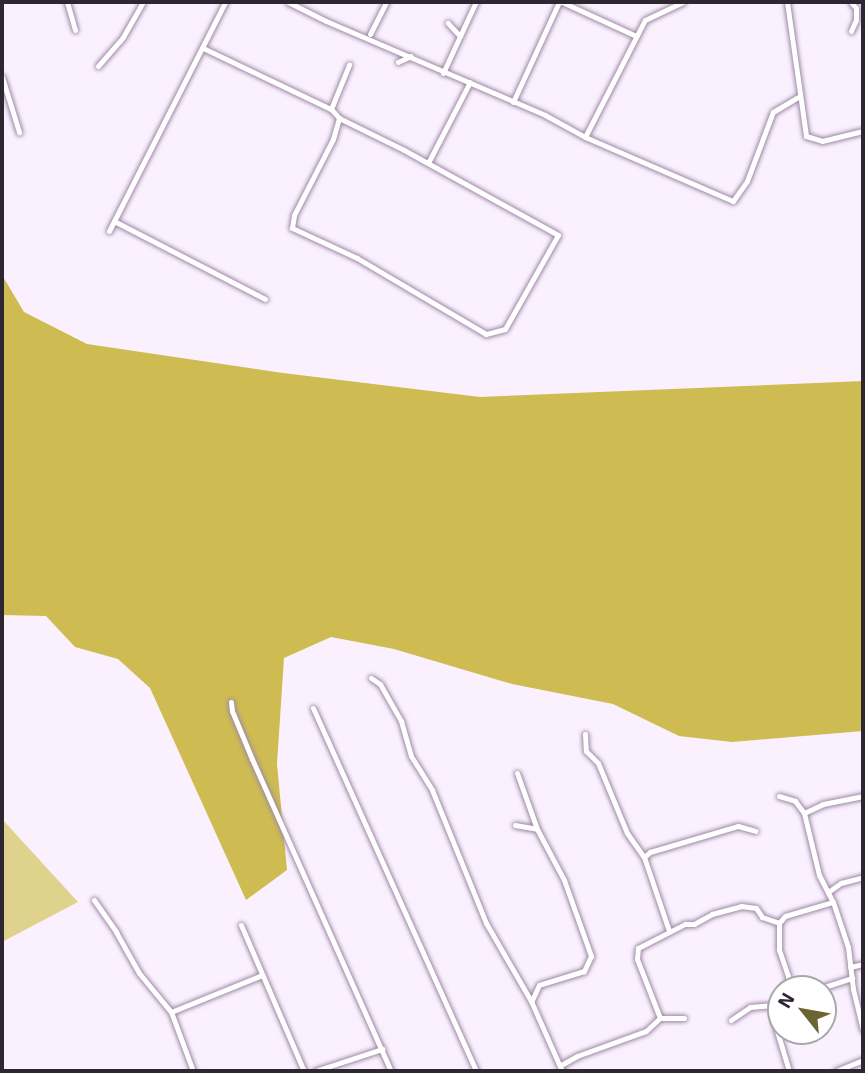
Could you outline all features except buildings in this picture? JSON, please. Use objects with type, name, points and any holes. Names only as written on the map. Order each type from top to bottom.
[{"type":"street","points":[[67,2],[75,30]]},
{"type":"street","points":[[98,66],[123,37],[143,2]]},
{"type":"street","points":[[109,231],[225,2]]},
{"type":"street","points":[[288,2],[326,22],[412,56],[443,73],[470,82],[585,137],[733,201],[747,181],[773,112],[798,97]]},
{"type":"street","points":[[370,34],[386,2]]},
{"type":"street","points":[[443,73],[476,2]]},
{"type":"street","points":[[513,102],[560,2],[636,36]]},
{"type":"street","points":[[585,137],[648,17],[682,2]]},
{"type":"street","points":[[787,2],[798,97],[806,136],[822,141],[863,131]]},
{"type":"street","points":[[850,31],[856,19],[856,8],[851,2]]},
{"type":"street","points":[[448,23],[460,36]]},
{"type":"street","points":[[204,48],[331,109],[339,118],[428,163],[558,235],[505,329],[486,334],[357,258],[292,228],[294,215],[316,178],[338,127],[339,118]]},
{"type":"street","points":[[398,62],[412,56]]},
{"type":"street","points":[[331,109],[349,65]]},
{"type":"street","points":[[2,77],[19,132]]},
{"type":"street","points":[[428,163],[470,82]]},
{"type":"street","points":[[114,220],[265,299]]},
{"type":"street","points":[[371,678],[380,684],[401,721],[411,757],[430,785],[486,923],[531,1001],[561,1068],[577,1056],[646,1031],[660,1018],[684,1018]]},
{"type":"street","points":[[231,702],[252,760],[391,1071]]},
{"type":"street","points":[[313,708],[476,1071]]},
{"type":"street","points":[[585,734],[586,751],[598,763],[627,832],[644,857],[669,931]]},
{"type":"street","points":[[517,773],[537,829],[564,880],[591,956],[584,971],[578,975],[539,985],[531,1001]]},
{"type":"street","points":[[779,796],[795,801],[804,813],[819,875],[833,902],[848,947],[863,1030]]},
{"type":"street","points":[[804,813],[823,804],[863,796]]},
{"type":"street","points":[[515,825],[537,829]]},
{"type":"street","points":[[644,857],[650,852],[738,826],[755,831]]},
{"type":"street","points":[[828,892],[841,883],[863,877]]},
{"type":"street","points":[[94,900],[116,932],[139,974],[171,1012],[193,1071]]},
{"type":"street","points":[[788,975],[779,944],[779,923],[785,916],[833,902]]},
{"type":"street","points":[[660,1018],[636,952],[638,948],[669,931],[741,906],[756,908],[762,917],[779,923]]},
{"type":"street","points":[[241,925],[304,1071]]},
{"type":"street","points":[[850,967],[863,964]]},
{"type":"street","points":[[171,1012],[262,975]]},
{"type":"street","points":[[837,983],[852,978]]},
{"type":"street","points":[[731,1020],[750,1007],[767,1006]]},
{"type":"street","points":[[780,1045],[789,1071]]},
{"type":"street","points":[[315,1071],[382,1049]]},
{"type":"street","points":[[836,1071],[863,1060]]},
{"type":"shaded area","points":[[2,275],[24,312],[87,344],[283,373],[480,397],[863,381],[863,731],[732,742],[679,736],[613,704],[512,684],[394,649],[331,637],[284,658],[277,764],[287,870],[246,900],[150,688],[118,659],[75,647],[46,616],[2,615]]},
{"type":"shaded area","points":[[2,819],[78,902],[2,942]]}]
